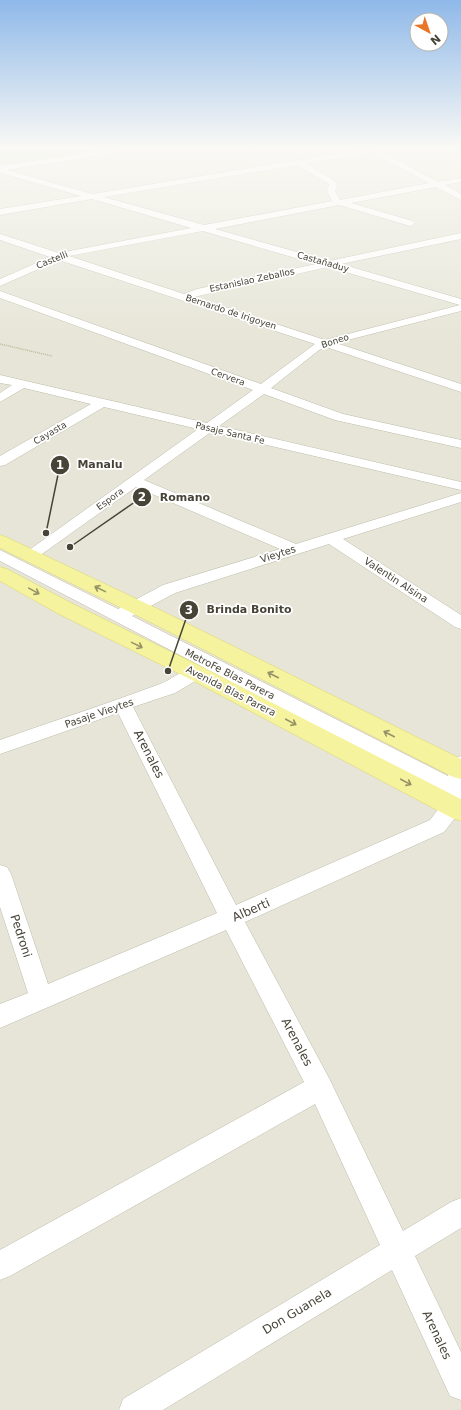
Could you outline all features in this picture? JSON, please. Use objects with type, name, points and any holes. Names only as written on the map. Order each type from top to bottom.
[{"type":"main road","name":"Avenida Blas Parera","points":[[0,542],[30,556],[196,673],[459,786]]},
{"type":"main road","name":"Avenida Blas Parera","points":[[0,573],[118,617],[459,786]]},
{"type":"street","name":"Castañaduy","points":[[148,213],[461,302]]},
{"type":"street","name":"Castelli","points":[[0,283],[59,256],[83,250],[280,213]]},
{"type":"street","points":[[375,213],[410,223]]},
{"type":"street","name":"Estanislao Zeballos","points":[[185,297],[197,292],[326,263],[461,236]]},
{"type":"street","name":"Bernardo de Irigoyen","points":[[0,237],[461,388]]},
{"type":"street","name":"Cervera","points":[[0,294],[261,390],[339,417],[461,444]]},
{"type":"street","name":"Boneo","points":[[208,428],[261,390],[315,348],[325,343],[461,308]]},
{"type":"street","name":"Pasaje Santa Fe","points":[[0,379],[461,486]]},
{"type":"street","points":[[0,398],[23,384]]},
{"type":"street","name":"Cayasta","points":[[0,462],[101,403]]},
{"type":"street","name":"Espora","points":[[30,556],[208,428]]},
{"type":"street","points":[[134,481],[294,549]]},
{"type":"street","name":"Vieytes","points":[[118,617],[169,589],[461,497]]},
{"type":"street","name":"Valentin Alsina","points":[[331,538],[458,616]]},
{"type":"street","points":[[0,555],[118,617]]},
{"type":"street","name":"Pasaje Vieytes","points":[[0,748],[169,688],[196,673]]},
{"type":"street","name":"Arenales","points":[[123,705],[320,1087],[459,1375]]},
{"type":"street","name":"Alberti","points":[[0,1016],[232,918],[437,826],[445,818],[459,786]]},
{"type":"street","name":"Pedroni","points":[[0,874],[41,998]]},
{"type":"street","points":[[0,1266],[320,1087]]},
{"type":"street","name":"Don Guanela","points":[[134,1410],[461,1212]]},
{"type":"path","points":[[0,344],[52,356]]},
{"type":"shaded area","points":[[0,213],[461,213],[461,1410],[0,1410]]},
{"type":"place","name":"Manalu","points":[[46,533]]},
{"type":"place","name":"Romano","points":[[70,547]]},
{"type":"place","name":"Brinda Bonito","points":[[168,671]]}]
